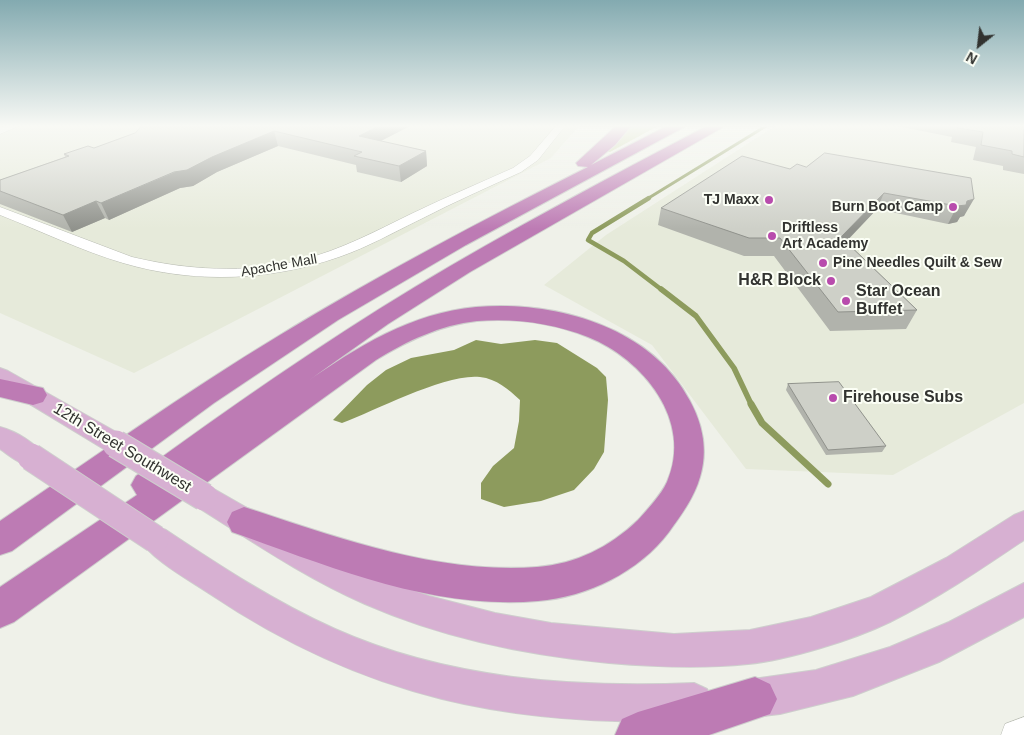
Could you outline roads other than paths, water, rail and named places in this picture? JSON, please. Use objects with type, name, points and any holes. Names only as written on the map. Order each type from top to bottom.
[{"type":"highway","points":[[470,235],[586,160]]},
{"type":"highway","points":[[0,540],[154,430],[331,314],[470,235],[613,160]]},
{"type":"highway","points":[[0,603],[104,519],[220,429],[287,380],[381,318],[489,253],[656,160]]},
{"type":"highway","points":[[0,609],[352,363],[405,333],[449,318],[502,313],[543,316],[588,329],[627,347],[646,361],[665,380],[678,401],[690,442],[689,458],[682,485],[666,510],[642,540],[613,561],[574,578],[539,584],[486,584],[401,573],[244,522]]},
{"type":"highway","points":[[0,388],[34,395]]},
{"type":"highway","points":[[638,735],[755,699]]},
{"type":"main road","name":"12th Street Southwest","points":[[0,376],[327,570],[376,593],[429,612],[495,630],[551,640],[674,651],[750,647],[811,634],[878,611],[957,568],[1024,524]]},
{"type":"main road","points":[[0,436],[155,540],[280,620],[338,647],[400,671],[446,683],[521,696],[588,702],[662,704],[755,699],[820,687],[892,664],[948,641],[994,618],[1024,599]]},
{"type":"street","name":"Apache Mall","points":[[0,211],[127,260],[209,273],[239,274],[302,264],[344,250],[517,170],[531,160]]},
{"type":"street","points":[[1016,735],[1024,732]]},
{"type":"waterway","points":[[647,199],[710,160]]},
{"type":"waterway","points":[[649,198],[592,233],[588,240],[624,261],[662,290]]},
{"type":"waterway","points":[[661,289],[696,316],[734,368],[751,404]]},
{"type":"waterway","points":[[751,404],[762,423],[828,484]]},
{"type":"place","name":"TJ Maxx","points":[[769,200]]},
{"type":"place","name":"Burn Boot Camp","points":[[953,207]]},
{"type":"place","name":"Driftless Art Academy","points":[[772,236]]},
{"type":"place","name":"Pine Needles Quilt & Sew","points":[[823,263]]},
{"type":"place","name":"H&R Block","points":[[831,281]]},
{"type":"place","name":"Star Ocean Buffet","points":[[846,301]]},
{"type":"place","name":"Firehouse Subs","points":[[833,398]]}]
